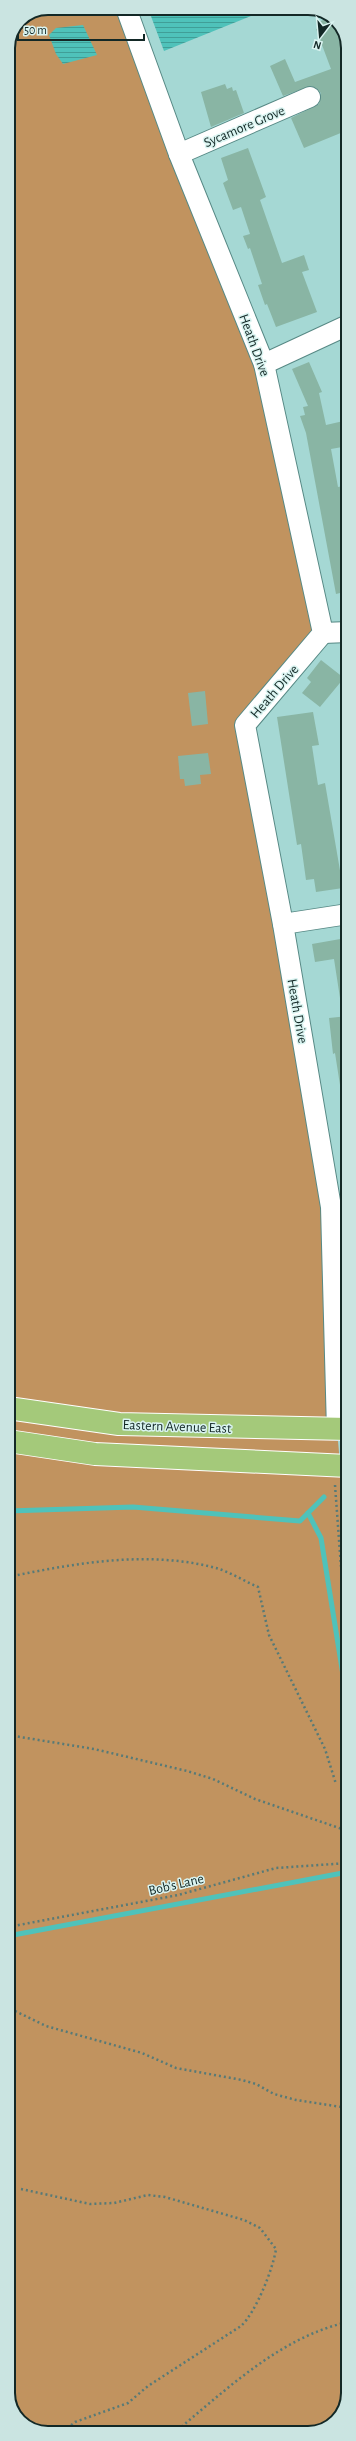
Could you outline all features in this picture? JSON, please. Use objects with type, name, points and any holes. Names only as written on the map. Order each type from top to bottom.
[{"type":"highway","name":"Eastern Avenue East","points":[[15,1409],[119,1424],[341,1429]]},
{"type":"highway","points":[[15,1442],[95,1454],[341,1466]]},
{"type":"street","name":"Heath Drive","points":[[129,15],[179,154],[264,364],[323,633],[245,725],[283,924],[340,1206],[341,1318]]},
{"type":"street","name":"Sycamore Grove","points":[[179,154],[310,97]]},
{"type":"street","points":[[264,364],[341,328]]},
{"type":"street","points":[[323,633],[341,632]]},
{"type":"street","points":[[283,924],[341,915]]},
{"type":"path","points":[[341,1466],[341,1567]]},
{"type":"path","points":[[15,1576],[69,1565],[149,1558],[217,1568],[258,1587],[269,1635],[325,1749],[336,1784]]},
{"type":"path","points":[[15,1736],[94,1749],[187,1771],[213,1779],[255,1799],[341,1829]]},
{"type":"path","name":"Bob's Lane","points":[[15,1926],[178,1895],[276,1868],[341,1863]]},
{"type":"path","points":[[15,2011],[46,2026],[142,2053],[176,2068],[242,2080],[256,2084],[274,2094],[296,2100],[341,2107]]},
{"type":"path","points":[[21,2189],[90,2204],[114,2203],[148,2195],[165,2196],[244,2220],[260,2228],[276,2249],[273,2267],[249,2318],[241,2326],[148,2386],[128,2404],[75,2422],[70,2426]]},
{"type":"path","points":[[182,2426],[234,2381],[267,2358],[333,2325],[341,2323]]},
{"type":"shaded area","points":[[48,15],[129,15],[264,364],[323,633],[245,725],[331,1207],[337,1430],[341,1475],[341,2398],[337,2410],[333,2415],[323,2423],[313,2426],[45,2426],[35,2424],[26,2418],[18,2408],[15,2398],[15,48],[17,35],[20,29],[29,20],[35,17]]},
{"type":"water","points":[[150,15],[254,15],[164,51]]},
{"type":"water","points":[[83,25],[97,55],[63,64],[56,54],[49,35],[56,28]]},
{"type":"building","points":[[327,20],[338,33],[341,43],[341,133],[304,148],[291,118],[319,104],[321,93],[316,88],[311,86],[283,96],[270,66],[285,59],[295,82],[331,69],[316,29],[320,28],[318,22]]},
{"type":"building","points":[[225,84],[227,89],[232,87],[233,91],[236,90],[244,113],[211,127],[201,92]]},
{"type":"building","points":[[248,148],[266,197],[260,200],[282,263],[304,255],[309,270],[302,272],[317,312],[276,327],[267,304],[265,305],[258,285],[262,284],[250,248],[248,249],[243,236],[250,234],[241,207],[233,210],[223,183],[228,180],[221,158]]},
{"type":"building","points":[[309,362],[322,392],[319,393],[326,425],[341,422],[341,447],[331,449],[338,487],[341,486],[341,593],[336,594],[306,433],[300,416],[305,415],[303,407],[308,406],[292,369]]},
{"type":"building","points":[[321,660],[341,676],[341,682],[320,707],[302,693],[311,682],[307,678]]},
{"type":"building","points":[[205,691],[208,724],[192,726],[188,693]]},
{"type":"building","points":[[313,712],[319,745],[312,746],[318,785],[325,783],[341,876],[341,888],[316,892],[314,879],[306,880],[301,844],[297,845],[277,717]]},
{"type":"building","points":[[208,753],[211,774],[200,775],[201,784],[185,786],[184,779],[180,779],[178,756]]},
{"type":"building","points":[[341,939],[341,998],[334,959],[315,962],[312,944]]},
{"type":"building","points":[[341,1017],[341,1085],[335,1053],[333,1054],[329,1018]]},
{"type":"waterway","points":[[15,1511],[133,1507],[300,1521],[324,1497]]},
{"type":"waterway","points":[[308,1513],[321,1538],[341,1662]]},
{"type":"waterway","points":[[15,1935],[341,1873]]}]
